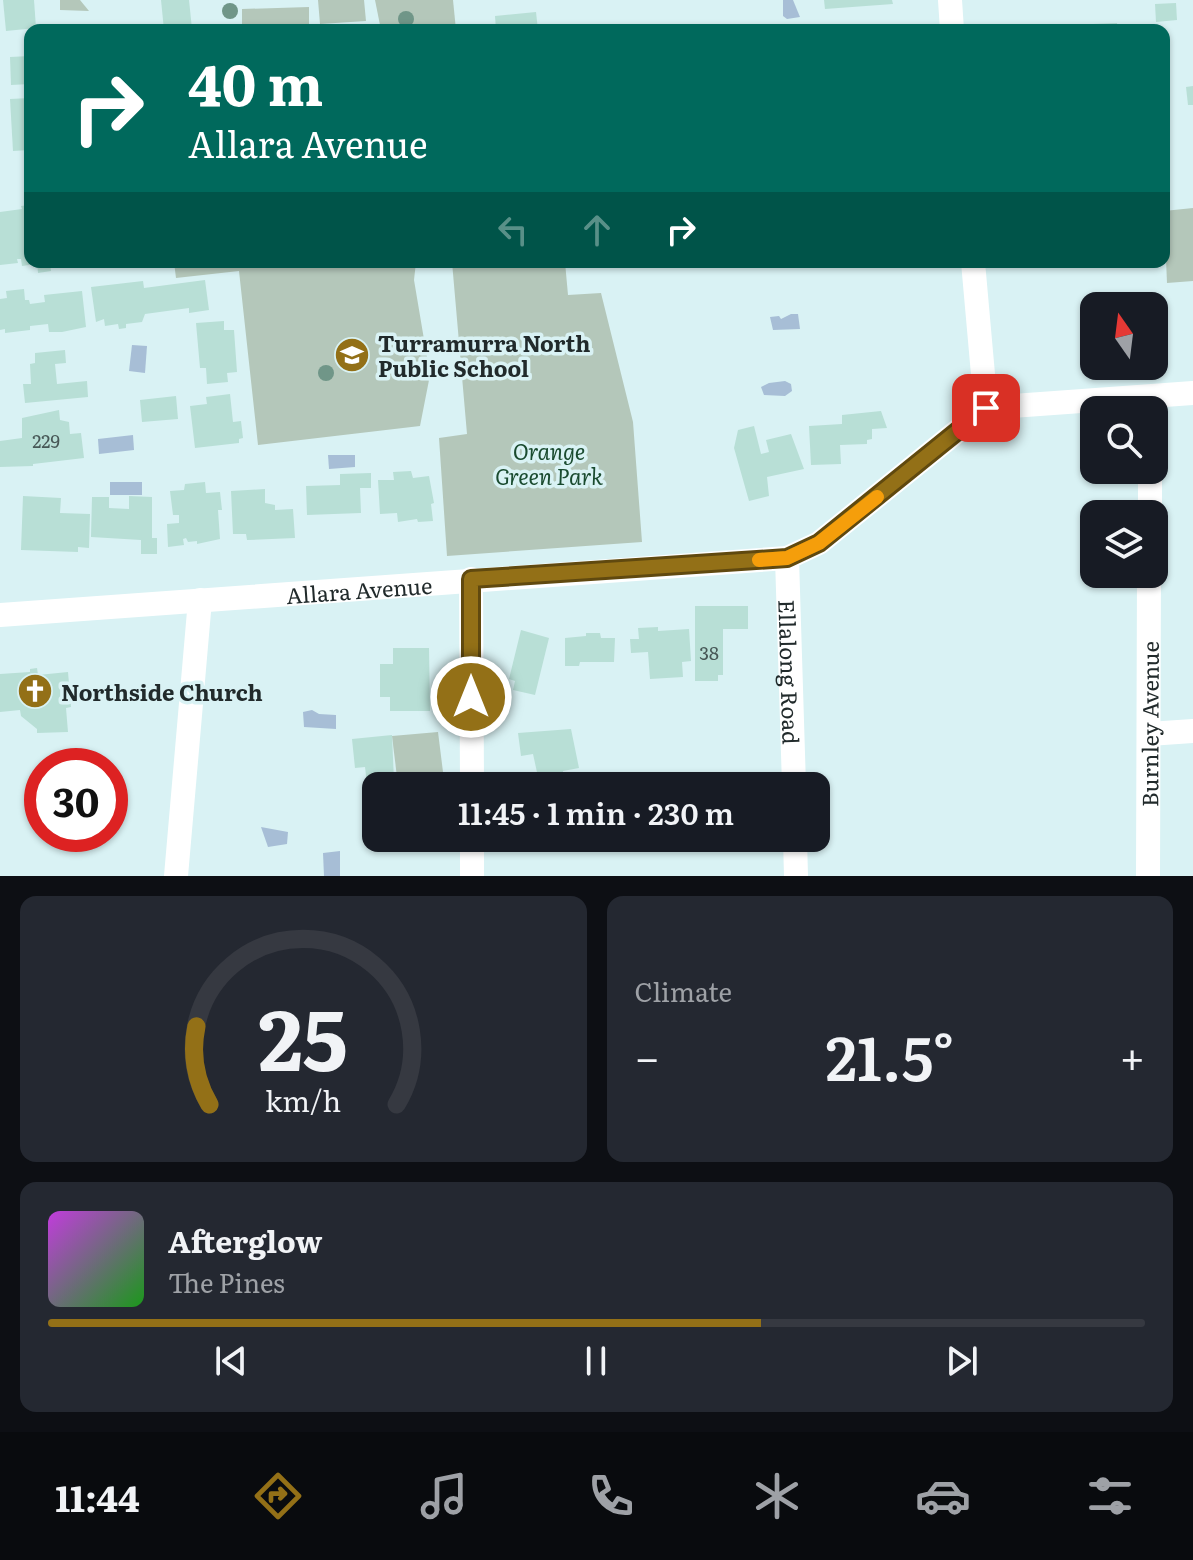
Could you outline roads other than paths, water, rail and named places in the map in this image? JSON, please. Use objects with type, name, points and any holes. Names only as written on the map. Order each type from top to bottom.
[{"type":"street","points":[[950,0],[952,24]]},
{"type":"street","points":[[974,268],[986,408],[1080,406]]},
{"type":"street","points":[[1168,399],[1193,393]]},
{"type":"street","name":"Allara Avenue","points":[[0,615],[787,558],[819,543],[986,408]]},
{"type":"street","name":"Ellalong Road","points":[[787,558],[794,772]]},
{"type":"street","points":[[471,579],[472,772]]},
{"type":"street","name":"Burnley Avenue","points":[[1148,876],[1149,588]]},
{"type":"street","points":[[176,876],[200,600]]},
{"type":"street","points":[[1149,734],[1193,731]]},
{"type":"street","points":[[472,852],[472,876]]},
{"type":"street","points":[[795,852],[796,876]]},
{"type":"water","points":[[783,0],[793,0],[800,17],[787,19],[783,16]]},
{"type":"water","points":[[798,314],[800,329],[773,330],[770,317],[779,316],[781,319]]},
{"type":"water","points":[[132,345],[147,346],[145,373],[129,371]]},
{"type":"water","points":[[785,381],[791,384],[792,391],[785,396],[764,395],[761,387]]},
{"type":"water","points":[[133,435],[134,450],[99,454],[98,439]]},
{"type":"water","points":[[328,455],[355,455],[355,467],[329,469]]},
{"type":"water","points":[[110,482],[142,482],[142,495],[110,495]]},
{"type":"water","points":[[312,710],[319,714],[336,715],[336,729],[304,727],[303,712]]},
{"type":"water","points":[[261,827],[288,832],[287,844],[268,847]]},
{"type":"water","points":[[340,851],[340,876],[324,876],[323,853]]},
{"type":"place","name":"Turramurra North Public School","points":[[352,355]]},
{"type":"place","name":"Northside Church","points":[[35,691]]},
{"type":"park label","name":"Orange Green Park","points":[[549,462]]}]
